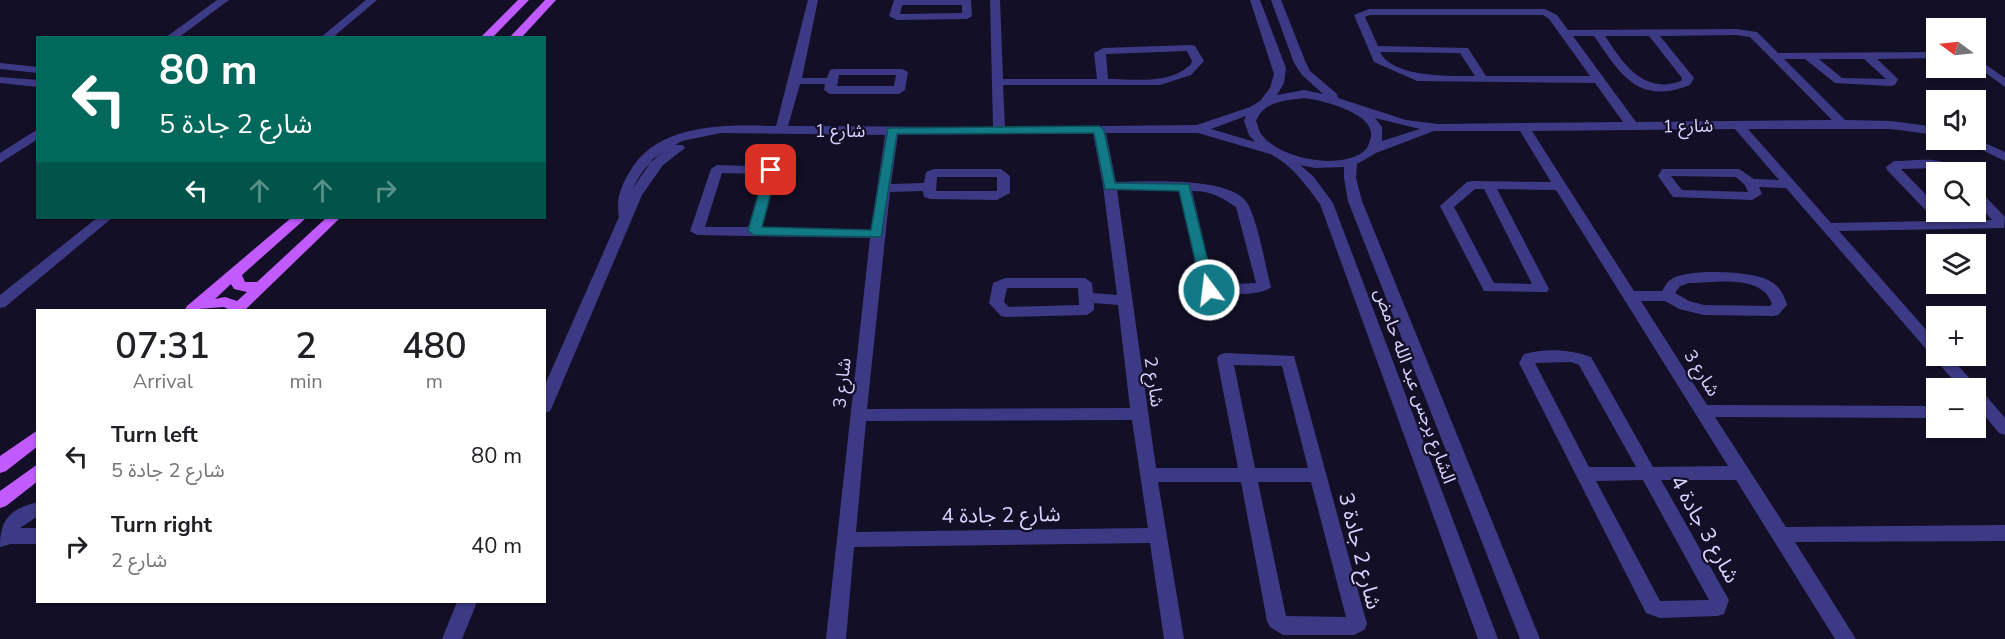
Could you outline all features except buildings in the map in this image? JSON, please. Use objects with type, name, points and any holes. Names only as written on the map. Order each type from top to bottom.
[{"type":"main road","points":[[487,36],[524,0]]},
{"type":"main road","points":[[516,36],[551,0]]},
{"type":"main road","points":[[194,309],[298,219]]},
{"type":"main road","points":[[238,309],[332,219]]},
{"type":"main road","points":[[235,275],[239,286],[245,288],[264,285]]},
{"type":"main road","points":[[194,309],[225,302],[236,309]]},
{"type":"main road","points":[[0,466],[36,438]]},
{"type":"main road","points":[[0,501],[36,473]]},
{"type":"street","points":[[173,36],[224,0]]},
{"type":"street","points":[[327,36],[372,0]]},
{"type":"street","points":[[775,130],[795,81],[813,0]]},
{"type":"street","points":[[1255,0],[1280,68],[1281,78],[1278,88],[1250,118],[1251,129],[1257,140],[1269,150]]},
{"type":"street","points":[[1276,0],[1306,73],[1338,100]]},
{"type":"street","points":[[900,2],[967,2],[984,6],[966,16],[894,16],[897,3],[900,2]]},
{"type":"street","points":[[984,6],[998,82],[999,130]]},
{"type":"street","points":[[1599,80],[1421,79],[1382,63],[1359,18],[1363,13],[1539,11],[1550,15],[1565,33],[1599,80],[1632,126]]},
{"type":"street","points":[[1565,33],[1736,32],[1753,34],[1842,124]]},
{"type":"street","points":[[1597,33],[1628,76],[1638,81],[1668,88],[1686,83],[1688,78],[1652,33]]},
{"type":"street","points":[[998,82],[1103,82],[1167,81],[1176,79],[1195,67],[1198,61],[1191,48],[1103,51],[1100,53],[1103,82]]},
{"type":"street","points":[[1374,49],[1464,50],[1483,80]]},
{"type":"street","points":[[1774,56],[1926,55]]},
{"type":"street","points":[[1808,56],[1839,81],[1891,83],[1892,79],[1889,74],[1868,56]]},
{"type":"street","points":[[0,78],[6,73],[4,66],[36,70]]},
{"type":"street","points":[[1986,69],[2005,84]]},
{"type":"street","points":[[21,82],[20,79],[24,75],[36,71]]},
{"type":"street","points":[[834,72],[902,72],[900,90],[831,90],[832,81],[834,72]]},
{"type":"street","points":[[0,78],[36,84]]},
{"type":"street","points":[[795,81],[832,81]]},
{"type":"street","name":"شارع 1","points":[[1199,129],[1258,107],[1272,98],[1295,94],[1338,100],[1404,123],[1438,128],[1842,124],[1891,125],[1926,130]]},
{"type":"street","points":[[1356,108],[1368,118],[1375,129],[1377,140],[1372,150]]},
{"type":"street","points":[[1738,125],[1926,340]]},
{"type":"street","name":"شارع 1","points":[[1351,162],[1372,150],[1410,135],[1438,128]]},
{"type":"street","name":"شارع 3","points":[[1524,128],[1846,639]]},
{"type":"street","name":"شارع 1","points":[[546,401],[624,216],[650,171],[667,155],[694,142],[713,136],[775,130],[1199,129],[1269,150],[1287,159]]},
{"type":"street","name":"شارع 2","points":[[1099,130],[1110,186],[1122,300],[1138,414],[1174,639]]},
{"type":"street","name":"شارع 3","points":[[836,639],[877,234],[892,131]]},
{"type":"street","points":[[0,159],[36,134]]},
{"type":"street","points":[[1986,148],[2005,157]]},
{"type":"street","points":[[1287,159],[1320,165],[1351,162]]},
{"type":"street","name":"الشارع برجس عبد الله حامض","points":[[1287,159],[1308,179],[1326,203],[1488,639]]},
{"type":"street","name":"الشارع برجس عبد الله حامض","points":[[1351,162],[1350,178],[1355,201],[1530,639]]},
{"type":"street","points":[[1926,164],[1894,165],[1892,167],[1926,202]]},
{"type":"street","points":[[754,231],[771,170],[717,170],[697,231],[877,234]]},
{"type":"street","points":[[1751,183],[1755,194],[1752,195],[1683,195],[1674,192],[1664,173],[1734,172],[1743,174],[1751,183],[1789,184]]},
{"type":"street","points":[[934,173],[1004,175],[1003,193],[1000,195],[933,196],[929,194],[930,187],[931,175],[934,173]]},
{"type":"street","points":[[1488,185],[1542,289],[1489,288],[1447,206],[1472,185],[1488,185],[1561,186]]},
{"type":"street","points":[[1110,186],[1208,187],[1223,192],[1242,204],[1264,288],[1212,290],[1207,288],[1185,187]]},
{"type":"street","points":[[885,188],[930,187]]},
{"type":"street","points":[[1827,227],[2004,224],[1986,205]]},
{"type":"street","points":[[0,303],[104,219]]},
{"type":"street","points":[[1945,222],[1949,226]]},
{"type":"street","points":[[1630,296],[1668,296],[1684,305],[1704,310],[1773,311],[1780,302],[1770,288],[1748,278],[1688,278],[1675,283],[1668,292],[1668,296]]},
{"type":"street","points":[[1005,283],[1083,283],[1086,284],[1086,298],[1085,312],[1006,312],[996,303],[996,292],[998,286],[1005,283]]},
{"type":"street","points":[[1086,298],[1122,300]]},
{"type":"street","name":"شارع 3 جادة 4","points":[[1574,356],[1585,360],[1648,474],[1719,600],[1717,608],[1660,610],[1650,604],[1527,363],[1529,358],[1574,356]]},
{"type":"street","name":"شارع 2 جادة 3","points":[[1225,359],[1287,359],[1357,624],[1354,626],[1279,624],[1247,475],[1225,359]]},
{"type":"street","points":[[1949,366],[1961,378]]},
{"type":"street","points":[[1703,411],[1926,412]]},
{"type":"street","points":[[858,415],[1138,414]]},
{"type":"street","points":[[1986,414],[2005,429]]},
{"type":"street","name":"شارع 3 جادة 4","points":[[1584,474],[1741,472]]},
{"type":"street","name":"شارع 2 جادة 3","points":[[1148,475],[1317,475]]},
{"type":"street","points":[[2,539],[12,522],[29,511],[36,509]]},
{"type":"street","points":[[1781,535],[2005,533]]},
{"type":"street","name":"شارع 2 جادة 4","points":[[845,540],[1157,535]]},
{"type":"street","points":[[2,539],[36,536]]},
{"type":"street","points":[[452,639],[467,603]]},
{"type":"route","points":[[771,170],[754,231],[877,234],[892,131],[1099,130],[1110,186],[1185,187],[1209,290]]}]
